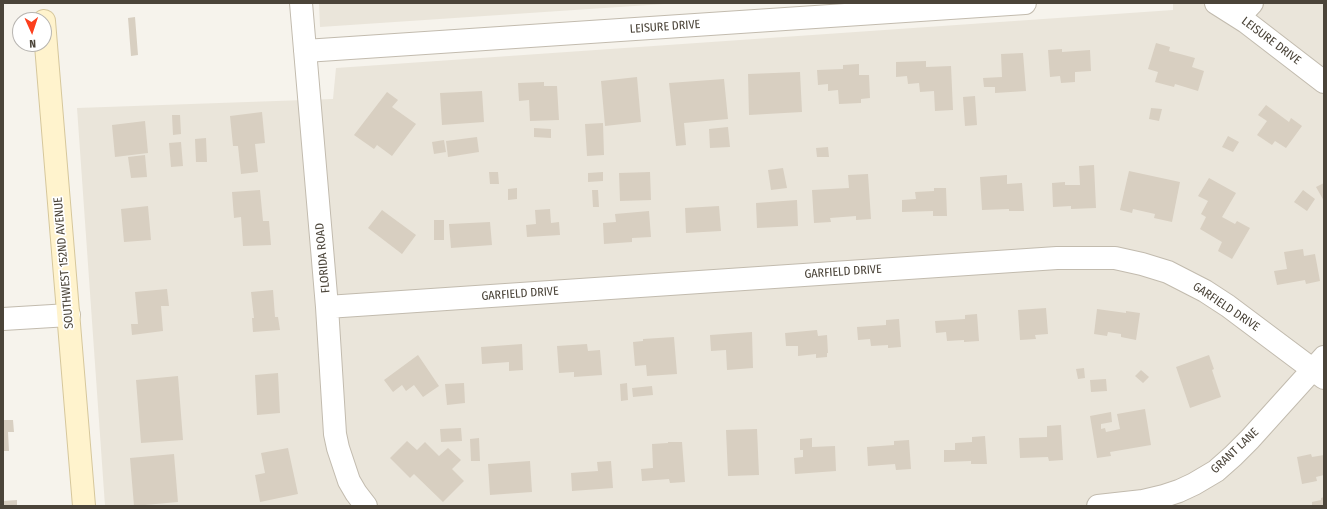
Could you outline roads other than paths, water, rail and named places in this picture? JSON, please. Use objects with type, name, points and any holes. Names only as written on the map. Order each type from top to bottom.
[{"type":"street","name":"FLORIDA ROAD","points":[[301,3],[327,307],[334,417],[338,448],[350,481],[356,493],[366,506]]},
{"type":"street","name":"LEISURE DRIVE","points":[[305,51],[1025,3]]},
{"type":"street","name":"LEISURE DRIVE","points":[[1216,3],[1245,10],[1324,82]]},
{"type":"street","name":"SOUTHWEST 152ND AVENUE","points":[[47,52],[84,506]]},
{"type":"street","name":"GARFIELD DRIVE","points":[[327,307],[1033,260],[1100,257],[1115,258],[1142,264],[1168,272],[1191,283],[1320,368]]},
{"type":"street","points":[[3,319],[68,315]]},
{"type":"street","name":"GRANT LANE","points":[[1098,506],[1164,496],[1179,491],[1206,477],[1234,456],[1320,368]]}]
